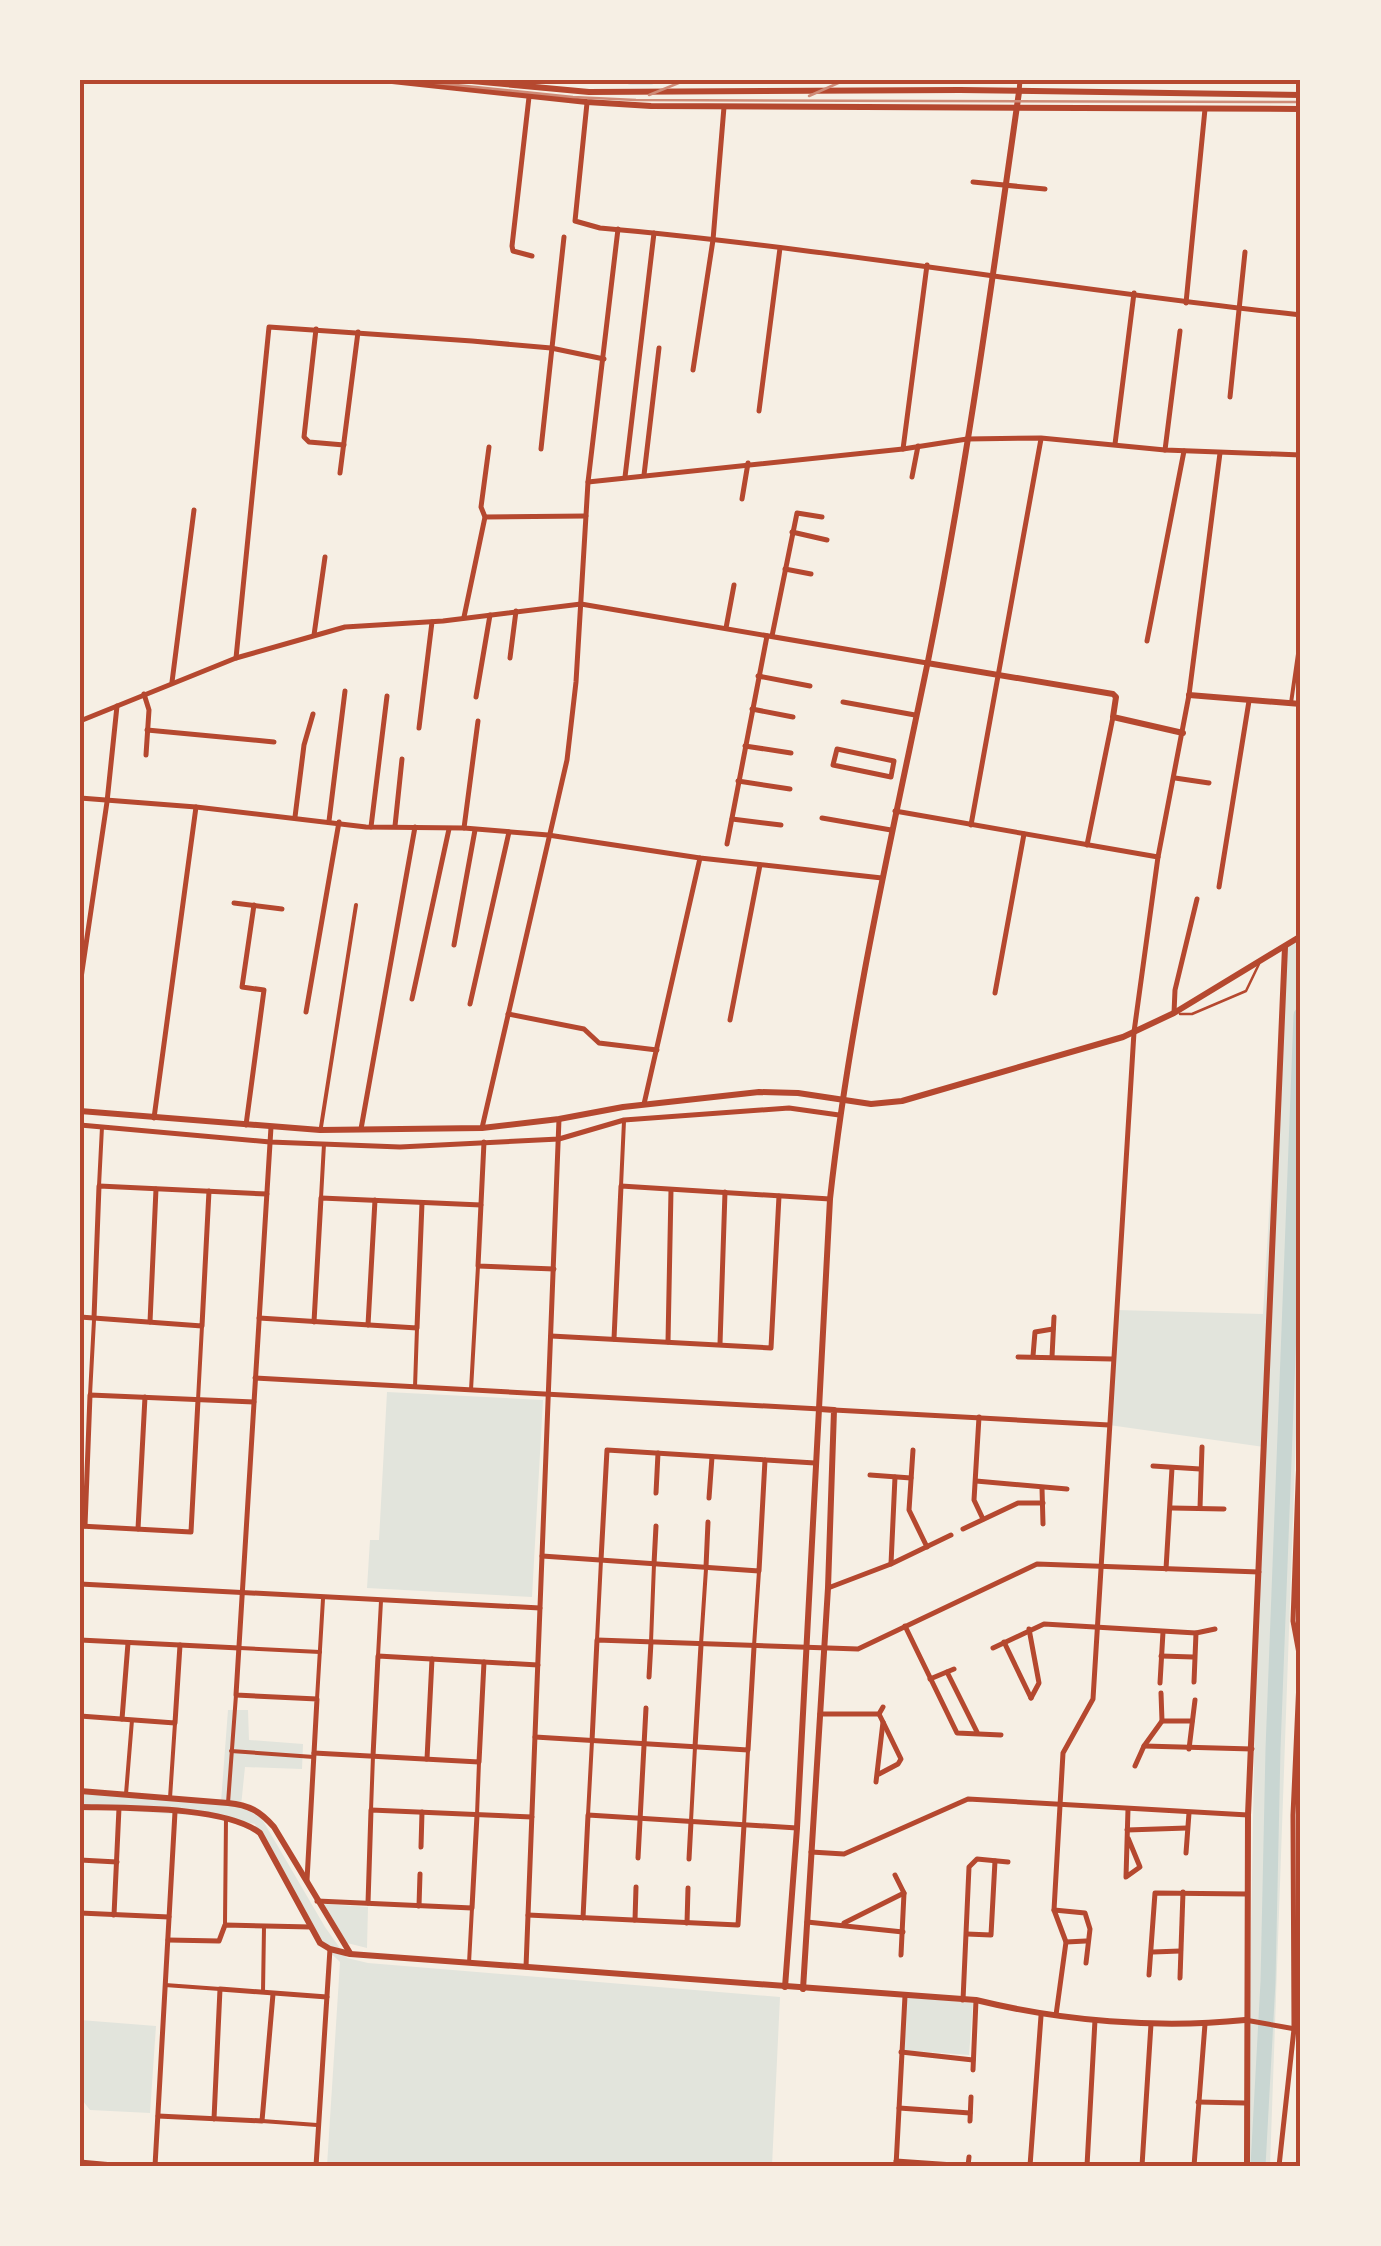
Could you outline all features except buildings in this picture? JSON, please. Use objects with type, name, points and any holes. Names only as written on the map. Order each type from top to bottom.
[{"type":"street","points":[[384,80],[587,102],[1301,109]]},
{"type":"street","points":[[461,80],[588,92],[960,90],[1301,95]]},
{"type":"street","points":[[960,90],[962,80]]},
{"type":"street","points":[[785,1987],[830,1199],[841,1100],[967,439],[1020,80]]},
{"type":"street","points":[[1168,94],[1168,108]]},
{"type":"street","points":[[530,96],[512,246],[514,252],[532,256]]},
{"type":"street","points":[[587,102],[574,221],[1301,316]]},
{"type":"street","points":[[693,370],[713,240],[724,106]]},
{"type":"street","points":[[1186,303],[1205,108]]},
{"type":"street","points":[[973,182],[1044,189]]},
{"type":"street","points":[[482,1128],[567,760],[588,482],[618,229]]},
{"type":"street","points":[[625,478],[654,233]]},
{"type":"street","points":[[541,449],[564,238]]},
{"type":"street","points":[[759,411],[780,248]]},
{"type":"street","points":[[1230,397],[1245,252]]},
{"type":"street","points":[[903,449],[927,265]]},
{"type":"street","points":[[1115,445],[1134,293]]},
{"type":"street","points":[[236,658],[269,327],[551,348],[604,359]]},
{"type":"street","points":[[316,329],[304,437],[309,442],[344,445]]},
{"type":"street","points":[[1165,450],[1180,331]]},
{"type":"street","points":[[340,473],[358,332]]},
{"type":"street","points":[[644,475],[659,348]]},
{"type":"street","points":[[588,482],[967,439],[1042,438],[1165,450],[1301,455]]},
{"type":"street","points":[[971,825],[1042,438]]},
{"type":"street","points":[[912,477],[918,446]]},
{"type":"street","points":[[464,617],[485,517],[481,508],[490,447]]},
{"type":"street","points":[[1147,641],[1184,451]]},
{"type":"street","points":[[1056,2015],[1066,1942],[1054,1910],[1062,1752],[1093,1698],[1134,1032],[1158,858],[1189,694],[1220,453]]},
{"type":"street","points":[[742,500],[748,463]]},
{"type":"street","points":[[172,682],[194,510]]},
{"type":"street","points":[[727,844],[758,676],[796,513],[822,517]]},
{"type":"street","points":[[485,517],[586,516]]},
{"type":"street","points":[[792,532],[827,540]]},
{"type":"street","points":[[314,635],[326,557]]},
{"type":"street","points":[[785,569],[812,574]]},
{"type":"street","points":[[726,628],[734,585]]},
{"type":"street","points":[[80,721],[236,658],[345,627],[432,622],[581,604],[1115,695],[1087,845]]},
{"type":"street","points":[[510,658],[516,611]]},
{"type":"street","points":[[476,697],[490,615]]},
{"type":"street","points":[[419,728],[432,622]]},
{"type":"street","points":[[1290,703],[1301,631]]},
{"type":"street","points":[[758,676],[810,686]]},
{"type":"street","points":[[329,821],[345,691]]},
{"type":"street","points":[[144,694],[149,710],[146,755]]},
{"type":"street","points":[[1189,694],[1301,704]]},
{"type":"street","points":[[371,826],[387,696]]},
{"type":"street","points":[[1218,887],[1249,701]]},
{"type":"street","points":[[843,702],[915,714]]},
{"type":"street","points":[[80,986],[117,706]]},
{"type":"street","points":[[752,709],[793,717]]},
{"type":"street","points":[[295,817],[312,714]]},
{"type":"street","points":[[1113,718],[1183,732]]},
{"type":"street","points":[[464,828],[478,721]]},
{"type":"street","points":[[148,730],[274,742]]},
{"type":"street","points":[[746,746],[791,753]]},
{"type":"street","points":[[837,749],[894,761],[893,772],[891,777],[833,765],[837,749]]},
{"type":"street","points":[[394,826],[402,759]]},
{"type":"street","points":[[893,772],[903,774]]},
{"type":"street","points":[[1175,778],[1209,783]]},
{"type":"street","points":[[738,782],[790,789]]},
{"type":"street","points":[[80,798],[371,826],[548,835],[700,858],[882,878]]},
{"type":"street","points":[[154,1118],[196,807]]},
{"type":"street","points":[[895,811],[1158,858]]},
{"type":"street","points":[[822,818],[892,830]]},
{"type":"street","points":[[732,819],[781,824]]},
{"type":"street","points":[[306,1012],[339,822]]},
{"type":"street","points":[[361,1129],[415,826]]},
{"type":"street","points":[[412,999],[450,829]]},
{"type":"street","points":[[454,946],[476,829]]},
{"type":"street","points":[[470,1004],[510,832]]},
{"type":"street","points":[[995,993],[1024,834]]},
{"type":"street","points":[[644,1106],[700,858]]},
{"type":"street","points":[[730,1020],[760,864]]},
{"type":"street","points":[[1174,1013],[1175,990],[1197,900]]},
{"type":"street","points":[[234,902],[282,910]]},
{"type":"street","points":[[246,1125],[264,990],[242,987],[254,905]]},
{"type":"street","points":[[320,1130],[356,905]]},
{"type":"street","points":[[80,1112],[320,1130],[482,1128],[760,1092],[798,1092],[870,1104],[902,1101],[1134,1032],[1174,1013],[1301,936]]},
{"type":"street","points":[[1247,2166],[1248,1815],[1285,947]]},
{"type":"street","points":[[508,1014],[584,1029],[599,1043],[656,1050]]},
{"type":"street","points":[[80,1125],[270,1142],[400,1147],[559,1139],[624,1120],[790,1108],[840,1115]]},
{"type":"street","points":[[526,1967],[560,1119]]},
{"type":"street","points":[[614,1339],[624,1120]]},
{"type":"street","points":[[102,1126],[82,1526],[191,1532],[210,1191]]},
{"type":"street","points":[[228,1802],[270,1127]]},
{"type":"street","points":[[471,1390],[484,1142]]},
{"type":"street","points":[[314,1322],[324,1144]]},
{"type":"street","points":[[99,1186],[266,1194]]},
{"type":"street","points":[[621,1186],[830,1199]]},
{"type":"street","points":[[150,1322],[156,1189]]},
{"type":"street","points":[[668,1342],[670,1189]]},
{"type":"street","points":[[720,1345],[725,1192]]},
{"type":"street","points":[[551,1336],[771,1348],[780,1196]]},
{"type":"street","points":[[321,1198],[481,1205]]},
{"type":"street","points":[[368,1325],[375,1200]]},
{"type":"street","points":[[414,1386],[422,1203]]},
{"type":"street","points":[[478,1266],[554,1270]]},
{"type":"street","points":[[80,1317],[202,1326]]},
{"type":"street","points":[[1052,1357],[1054,1317]]},
{"type":"street","points":[[258,1318],[417,1328]]},
{"type":"street","points":[[1033,1356],[1035,1332],[1054,1330]]},
{"type":"street","points":[[1018,1356],[1112,1360]]},
{"type":"street","points":[[255,1378],[1110,1424]]},
{"type":"street","points":[[90,1395],[254,1402]]},
{"type":"street","points":[[138,1529],[146,1398]]},
{"type":"street","points":[[1279,2166],[1297,2030],[1293,1816],[1300,1659],[1293,1620],[1298,1570],[1301,1402]]},
{"type":"street","points":[[803,1989],[828,1588],[834,1410]]},
{"type":"street","points":[[979,1416],[974,1500],[983,1519]]},
{"type":"street","points":[[1200,1508],[1202,1446]]},
{"type":"street","points":[[583,1918],[606,1450],[815,1463]]},
{"type":"street","points":[[913,1450],[910,1510],[928,1547]]},
{"type":"street","points":[[656,1493],[658,1454]]},
{"type":"street","points":[[710,1498],[712,1457]]},
{"type":"street","points":[[528,1915],[738,1925],[765,1460]]},
{"type":"street","points":[[1153,1466],[1201,1469]]},
{"type":"street","points":[[1166,1569],[1172,1468]]},
{"type":"street","points":[[870,1474],[911,1478]]},
{"type":"street","points":[[891,1564],[895,1477]]},
{"type":"street","points":[[976,1481],[1067,1489]]},
{"type":"street","points":[[1042,1487],[1042,1524]]},
{"type":"street","points":[[963,1529],[1018,1503],[1044,1503]]},
{"type":"street","points":[[1170,1508],[1224,1509]]},
{"type":"street","points":[[689,1859],[708,1522]]},
{"type":"street","points":[[649,1677],[656,1526]]},
{"type":"street","points":[[828,1588],[951,1535]]},
{"type":"street","points":[[542,1556],[759,1571]]},
{"type":"street","points":[[597,1640],[858,1648],[1037,1564],[1259,1572]]},
{"type":"street","points":[[80,1584],[540,1608]]},
{"type":"street","points":[[307,1883],[323,1597]]},
{"type":"street","points":[[368,1903],[381,1600]]},
{"type":"street","points":[[993,1648],[1044,1624],[1196,1633],[1215,1629]]},
{"type":"street","points":[[904,1626],[957,1733],[1002,1735]]},
{"type":"street","points":[[1004,1642],[1031,1698],[1039,1684],[1029,1628]]},
{"type":"street","points":[[1160,1684],[1163,1632]]},
{"type":"street","points":[[1194,1682],[1196,1633]]},
{"type":"street","points":[[80,1640],[320,1652]]},
{"type":"street","points":[[122,1719],[128,1643]]},
{"type":"street","points":[[170,1798],[180,1646]]},
{"type":"street","points":[[378,1656],[538,1665]]},
{"type":"street","points":[[1162,1656],[1195,1657]]},
{"type":"street","points":[[427,1759],[432,1659]]},
{"type":"street","points":[[469,1962],[484,1662]]},
{"type":"street","points":[[930,1679],[951,1670],[976,1732]]},
{"type":"street","points":[[1135,1766],[1162,1721],[1161,1694]]},
{"type":"street","points":[[236,1695],[317,1699]]},
{"type":"street","points":[[1189,1749],[1194,1700]]},
{"type":"street","points":[[638,1858],[646,1708]]},
{"type":"street","points":[[820,1714],[881,1711],[901,1759],[878,1774]]},
{"type":"street","points":[[80,1716],[175,1723]]},
{"type":"street","points":[[126,1794],[132,1720]]},
{"type":"street","points":[[1162,1721],[1192,1722]]},
{"type":"street","points":[[876,1782],[883,1722]]},
{"type":"street","points":[[535,1737],[748,1750]]},
{"type":"street","points":[[1144,1746],[1252,1749]]},
{"type":"street","points":[[231,1751],[480,1762]]},
{"type":"street","points":[[80,1791],[228,1802],[246,1805],[262,1814],[274,1827],[350,1954]]},
{"type":"street","points":[[811,1852],[844,1854],[961,1800],[1248,1815]]},
{"type":"street","points":[[80,1806],[175,1812],[246,1822],[260,1833],[320,1943],[330,1950],[350,1954],[976,2000],[1041,2016],[1205,2024],[1245,2020],[1297,2030]]},
{"type":"street","points":[[114,1914],[119,1808]]},
{"type":"street","points":[[1127,1834],[1140,1867],[1126,1877],[1124,1874],[1128,1809]]},
{"type":"street","points":[[371,1810],[532,1817]]},
{"type":"street","points":[[155,2166],[175,1812]]},
{"type":"street","points":[[421,1847],[422,1812]]},
{"type":"street","points":[[1186,1853],[1188,1813]]},
{"type":"street","points":[[588,1815],[797,1828]]},
{"type":"street","points":[[168,1940],[219,1942],[224,1934],[226,1818]]},
{"type":"street","points":[[1127,1834],[1187,1828]]},
{"type":"street","points":[[80,1860],[116,1862]]},
{"type":"street","points":[[963,2000],[969,1868],[976,1860],[1008,1862]]},
{"type":"street","points":[[966,1934],[991,1935],[995,1861]]},
{"type":"street","points":[[419,1906],[420,1874]]},
{"type":"street","points":[[894,1876],[904,1893],[902,1955]]},
{"type":"street","points":[[635,1920],[636,1888]]},
{"type":"street","points":[[688,1888],[688,1923]]},
{"type":"street","points":[[1180,1978],[1182,1892]]},
{"type":"street","points":[[842,1924],[904,1893]]},
{"type":"street","points":[[1149,1974],[1154,1952],[1154,1895],[1247,1894]]},
{"type":"street","points":[[317,1901],[472,1908]]},
{"type":"street","points":[[1054,1910],[1084,1913],[1090,1929],[1086,1963]]},
{"type":"street","points":[[80,1913],[169,1918]]},
{"type":"street","points":[[807,1922],[903,1932]]},
{"type":"street","points":[[224,1925],[311,1927]]},
{"type":"street","points":[[263,1992],[264,1927]]},
{"type":"street","points":[[1066,1942],[1086,1942]]},
{"type":"street","points":[[316,2166],[330,1950]]},
{"type":"street","points":[[1154,1952],[1180,1951]]},
{"type":"street","points":[[165,1985],[327,1997]]},
{"type":"street","points":[[214,2119],[220,1989]]},
{"type":"street","points":[[262,2121],[273,1993]]},
{"type":"street","points":[[905,1996],[896,2164],[968,2166],[968,2158]]},
{"type":"street","points":[[973,2070],[976,2000]]},
{"type":"street","points":[[1030,2166],[1041,2016]]},
{"type":"street","points":[[1087,2166],[1095,2020]]},
{"type":"street","points":[[1142,2166],[1152,2021]]},
{"type":"street","points":[[1194,2166],[1205,2024]]},
{"type":"street","points":[[901,2052],[972,2060]]},
{"type":"street","points":[[970,2121],[971,2097]]},
{"type":"street","points":[[1197,2102],[1245,2102]]},
{"type":"street","points":[[899,2108],[970,2112]]},
{"type":"street","points":[[158,2116],[319,2125]]},
{"type":"street","points":[[80,2162],[124,2166]]},
{"type":"lane","points":[[1174,1013],[1192,1014],[1246,991],[1259,964]]},
{"type":"shaded area","points":[[1301,936],[1301,1291],[1270,2166],[1247,2166],[1256,1649],[1264,1447],[1109,1425],[1116,1310],[1263,1314],[1285,947]]},
{"type":"shaded area","points":[[387,1392],[543,1400],[532,1597],[367,1588],[370,1540],[379,1540]]},
{"type":"shaded area","points":[[228,1710],[248,1710],[249,1740],[303,1744],[302,1769],[245,1767],[241,1806],[262,1819],[347,1958],[368,1963],[780,1997],[772,2166],[327,2166],[340,1962],[303,1915],[255,1824],[219,1817],[80,1808],[80,1794],[221,1802]]},
{"type":"shaded area","points":[[324,1904],[368,1907],[367,1948],[347,1943]]},
{"type":"shaded area","points":[[906,1997],[973,2003],[969,2055],[901,2050]]},
{"type":"shaded area","points":[[80,2020],[156,2026],[150,2113],[90,2110],[80,2097]]},
{"type":"waterway","points":[[630,80],[651,80]]},
{"type":"waterway","points":[[1258,2166],[1268,1982],[1301,1015]]},
{"type":"railway","points":[[249,80],[298,80]]},
{"type":"railway","points":[[407,80],[636,100],[1301,102]]},
{"type":"railway","points":[[649,95],[686,80]]},
{"type":"railway","points":[[809,96],[845,80]]}]
